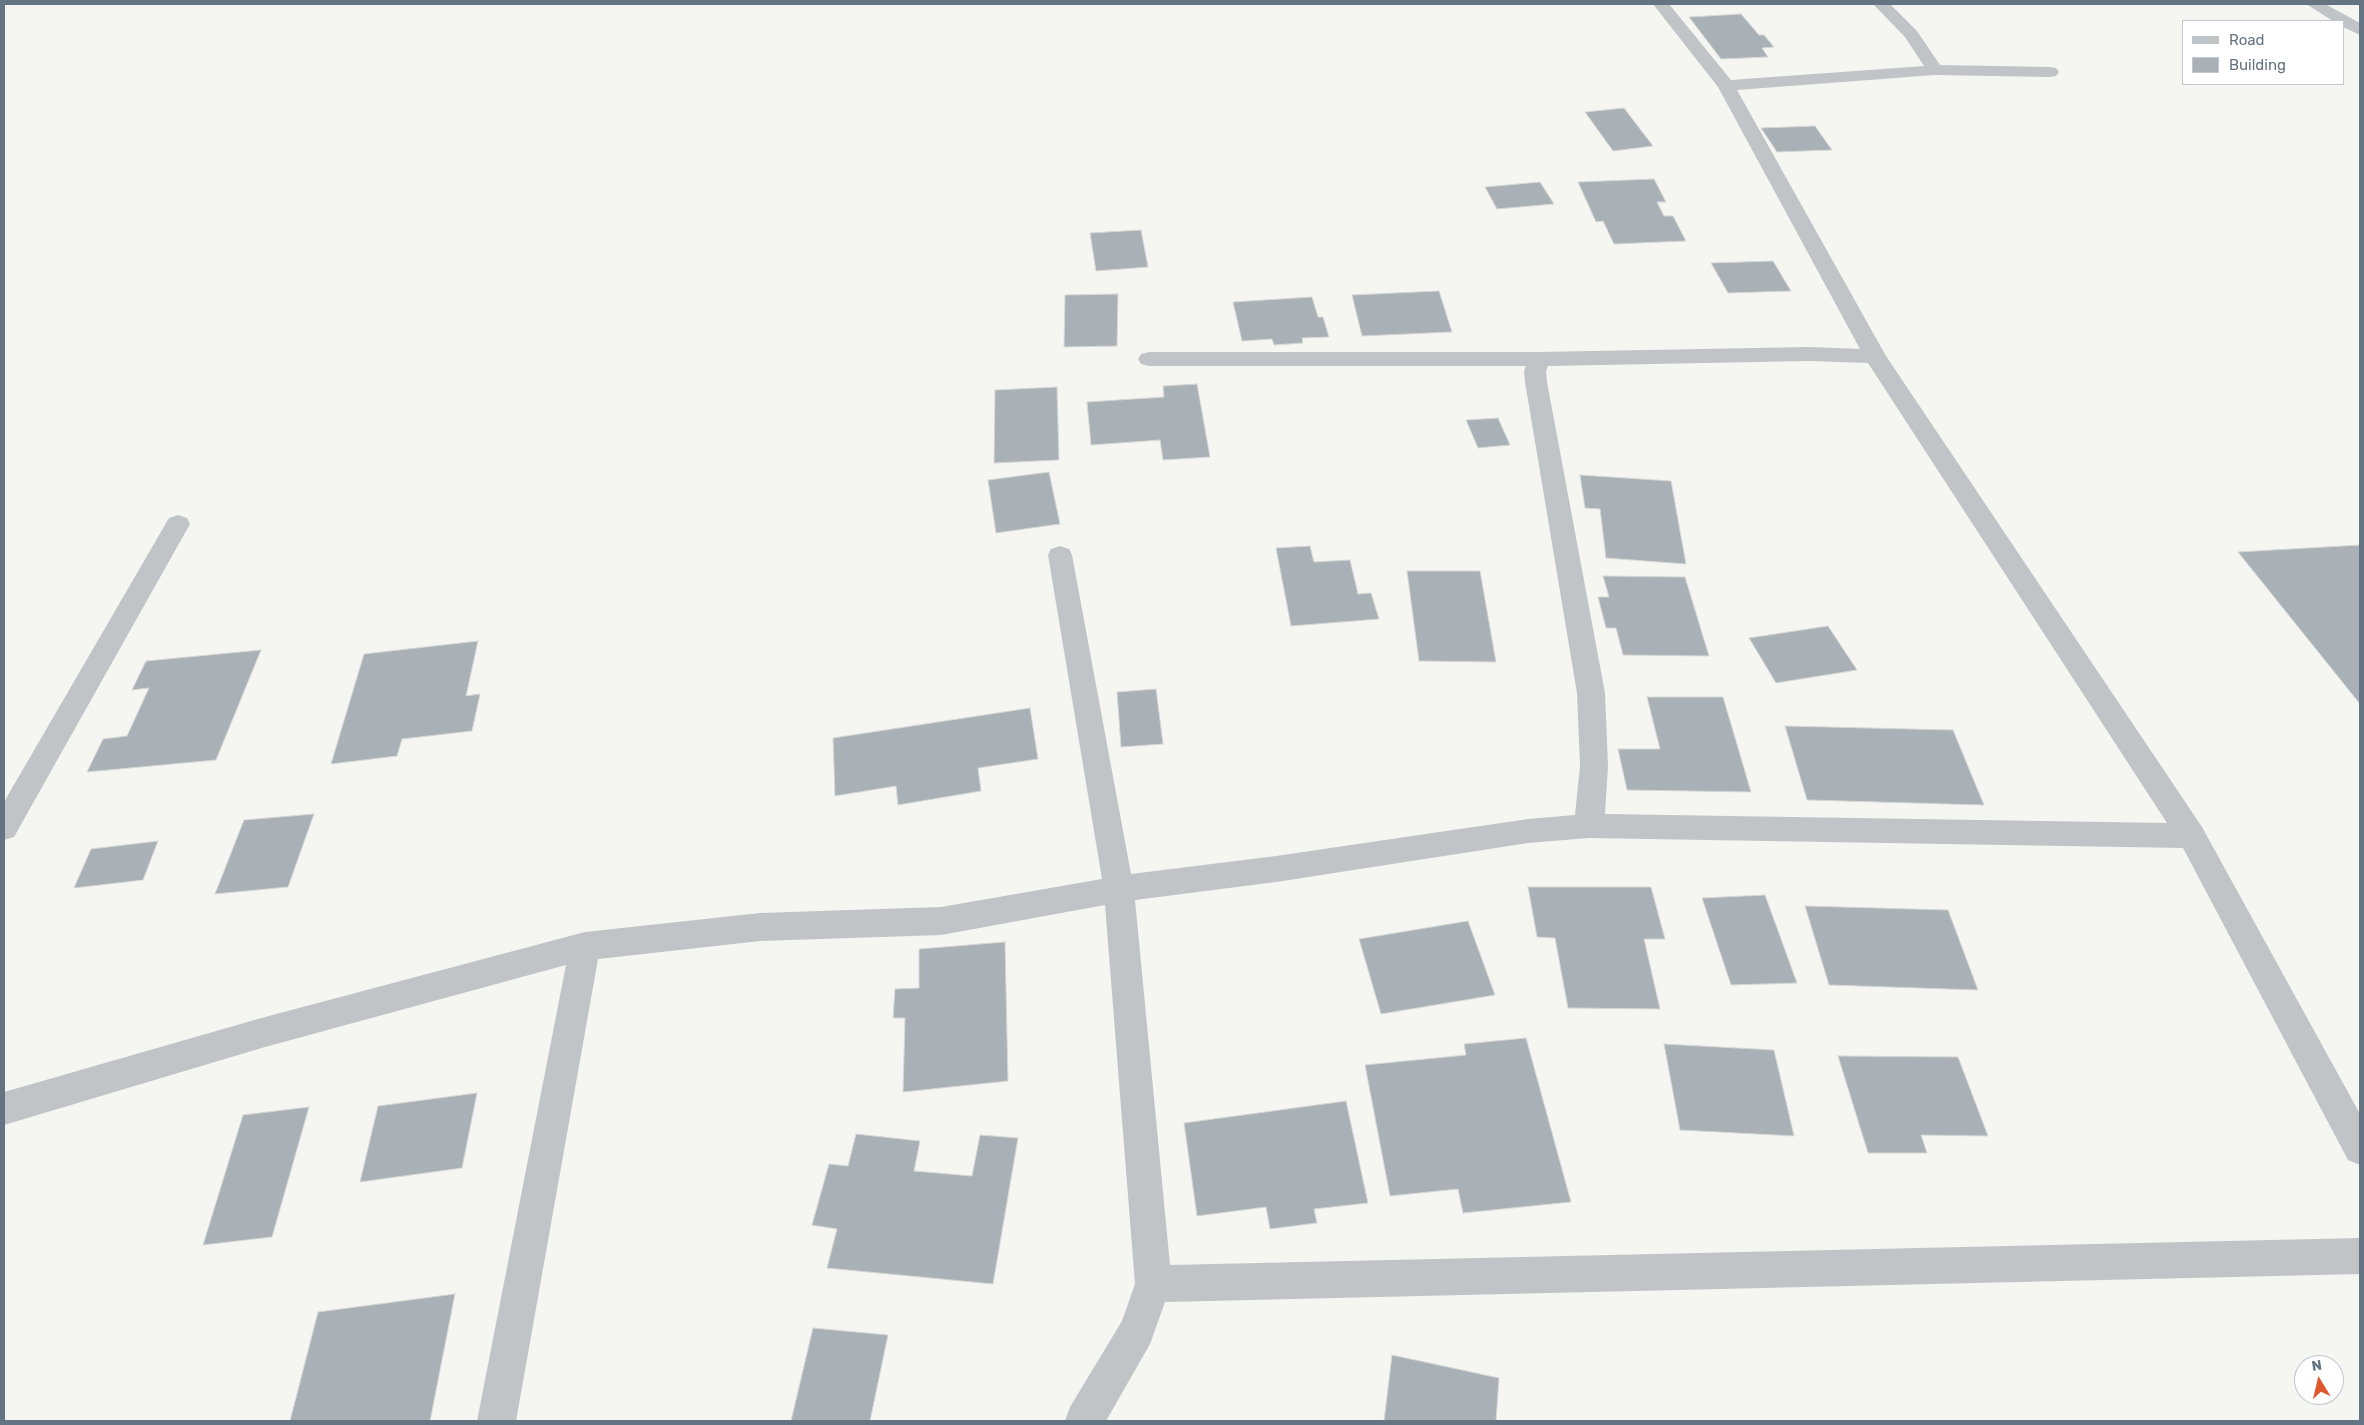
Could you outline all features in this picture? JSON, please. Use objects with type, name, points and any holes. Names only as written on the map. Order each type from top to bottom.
[{"type":"street","points":[[1661,4],[1726,86],[1875,356],[2192,836],[2360,1148]]},
{"type":"street","points":[[1881,4],[1911,34],[1936,70]]},
{"type":"street","points":[[2314,4],[2342,20]]},
{"type":"street","points":[[2344,21],[2360,30]]},
{"type":"street","points":[[1726,86],[1936,70],[2050,72]]},
{"type":"street","points":[[1149,359],[1540,359],[1809,354],[1875,356]]},
{"type":"street","points":[[1540,359],[1535,372],[1536,382],[1591,693],[1594,766],[1590,826]]},
{"type":"street","points":[[4,828],[178,524]]},
{"type":"street","points":[[1060,554],[1119,889],[1153,1284],[1137,1331],[1084,1421]]},
{"type":"street","points":[[4,1109],[265,1032],[585,946],[760,927],[941,921],[1119,889],[1276,869],[1528,831],[1590,826],[2192,836]]},
{"type":"street","points":[[497,1421],[585,946]]},
{"type":"street","points":[[1153,1284],[2360,1256]]},
{"type":"building","points":[[1741,14],[1759,35],[1764,35],[1774,47],[1762,48],[1768,57],[1721,59],[1689,17]]},
{"type":"building","points":[[1624,108],[1653,146],[1613,151],[1585,112]]},
{"type":"building","points":[[1815,126],[1832,150],[1777,152],[1761,128]]},
{"type":"building","points":[[1654,179],[1666,202],[1657,202],[1664,216],[1673,216],[1686,241],[1614,244],[1603,221],[1596,222],[1578,182]]},
{"type":"building","points":[[1540,182],[1554,204],[1497,209],[1485,187]]},
{"type":"building","points":[[1141,230],[1148,267],[1096,271],[1090,233]]},
{"type":"building","points":[[1773,261],[1791,291],[1728,293],[1711,263]]},
{"type":"building","points":[[1439,291],[1452,332],[1362,336],[1352,295]]},
{"type":"building","points":[[1118,294],[1117,346],[1064,347],[1065,295]]},
{"type":"building","points":[[1312,297],[1318,317],[1323,317],[1329,337],[1302,338],[1303,343],[1274,345],[1272,339],[1242,341],[1233,302]]},
{"type":"building","points":[[1197,384],[1210,457],[1163,460],[1160,440],[1091,445],[1087,402],[1164,397],[1163,386]]},
{"type":"building","points":[[1057,387],[1059,460],[994,463],[995,390]]},
{"type":"building","points":[[1498,418],[1510,445],[1478,448],[1466,420]]},
{"type":"building","points":[[1049,472],[1060,524],[996,533],[988,480]]},
{"type":"building","points":[[1580,475],[1671,481],[1686,564],[1606,558],[1600,509],[1585,508]]},
{"type":"building","points":[[2360,545],[2360,704],[2238,552]]},
{"type":"building","points":[[1310,546],[1314,562],[1350,560],[1358,594],[1371,593],[1379,619],[1291,626],[1276,548]]},
{"type":"building","points":[[1407,571],[1480,571],[1496,662],[1419,661]]},
{"type":"building","points":[[1603,576],[1685,577],[1709,656],[1623,655],[1616,628],[1606,628],[1598,597],[1609,597]]},
{"type":"building","points":[[1828,626],[1857,670],[1776,683],[1749,638]]},
{"type":"building","points":[[478,641],[466,696],[480,694],[472,731],[402,739],[397,756],[331,764],[364,654]]},
{"type":"building","points":[[261,650],[216,760],[87,772],[103,739],[127,736],[149,688],[132,690],[146,661]]},
{"type":"building","points":[[1156,689],[1163,744],[1121,747],[1117,692]]},
{"type":"building","points":[[1647,697],[1723,697],[1751,792],[1627,790],[1618,749],[1660,749]]},
{"type":"building","points":[[1030,708],[1038,759],[978,768],[981,791],[898,805],[896,786],[835,796],[833,738]]},
{"type":"building","points":[[1785,726],[1953,730],[1984,805],[1807,800]]},
{"type":"building","points":[[314,814],[288,887],[215,894],[244,820]]},
{"type":"building","points":[[158,841],[143,880],[74,888],[91,849]]},
{"type":"building","points":[[1528,887],[1651,887],[1665,939],[1644,939],[1660,1009],[1568,1008],[1555,938],[1537,937]]},
{"type":"building","points":[[1765,895],[1797,983],[1731,985],[1702,898]]},
{"type":"building","points":[[1805,906],[1948,910],[1978,990],[1829,985]]},
{"type":"building","points":[[1468,921],[1495,995],[1381,1014],[1359,939]]},
{"type":"building","points":[[1005,942],[1008,1081],[903,1092],[905,1018],[893,1018],[895,989],[919,988],[919,949]]},
{"type":"building","points":[[1526,1038],[1571,1202],[1463,1213],[1458,1189],[1390,1196],[1365,1065],[1466,1055],[1464,1044]]},
{"type":"building","points":[[1664,1044],[1774,1050],[1794,1136],[1680,1130]]},
{"type":"building","points":[[1838,1056],[1958,1057],[1988,1136],[1921,1135],[1927,1153],[1868,1153]]},
{"type":"building","points":[[477,1093],[462,1168],[360,1182],[378,1106]]},
{"type":"building","points":[[1346,1101],[1368,1203],[1314,1209],[1317,1223],[1270,1229],[1266,1207],[1197,1216],[1184,1123]]},
{"type":"building","points":[[309,1107],[272,1237],[203,1245],[243,1115]]},
{"type":"building","points":[[856,1134],[920,1141],[914,1171],[972,1176],[980,1135],[1018,1138],[993,1284],[827,1268],[837,1229],[812,1225],[829,1164],[848,1166]]},
{"type":"building","points":[[455,1294],[430,1421],[290,1421],[318,1312]]},
{"type":"building","points":[[813,1328],[888,1335],[870,1421],[791,1421]]},
{"type":"building","points":[[1392,1355],[1499,1378],[1496,1421],[1384,1421]]}]
